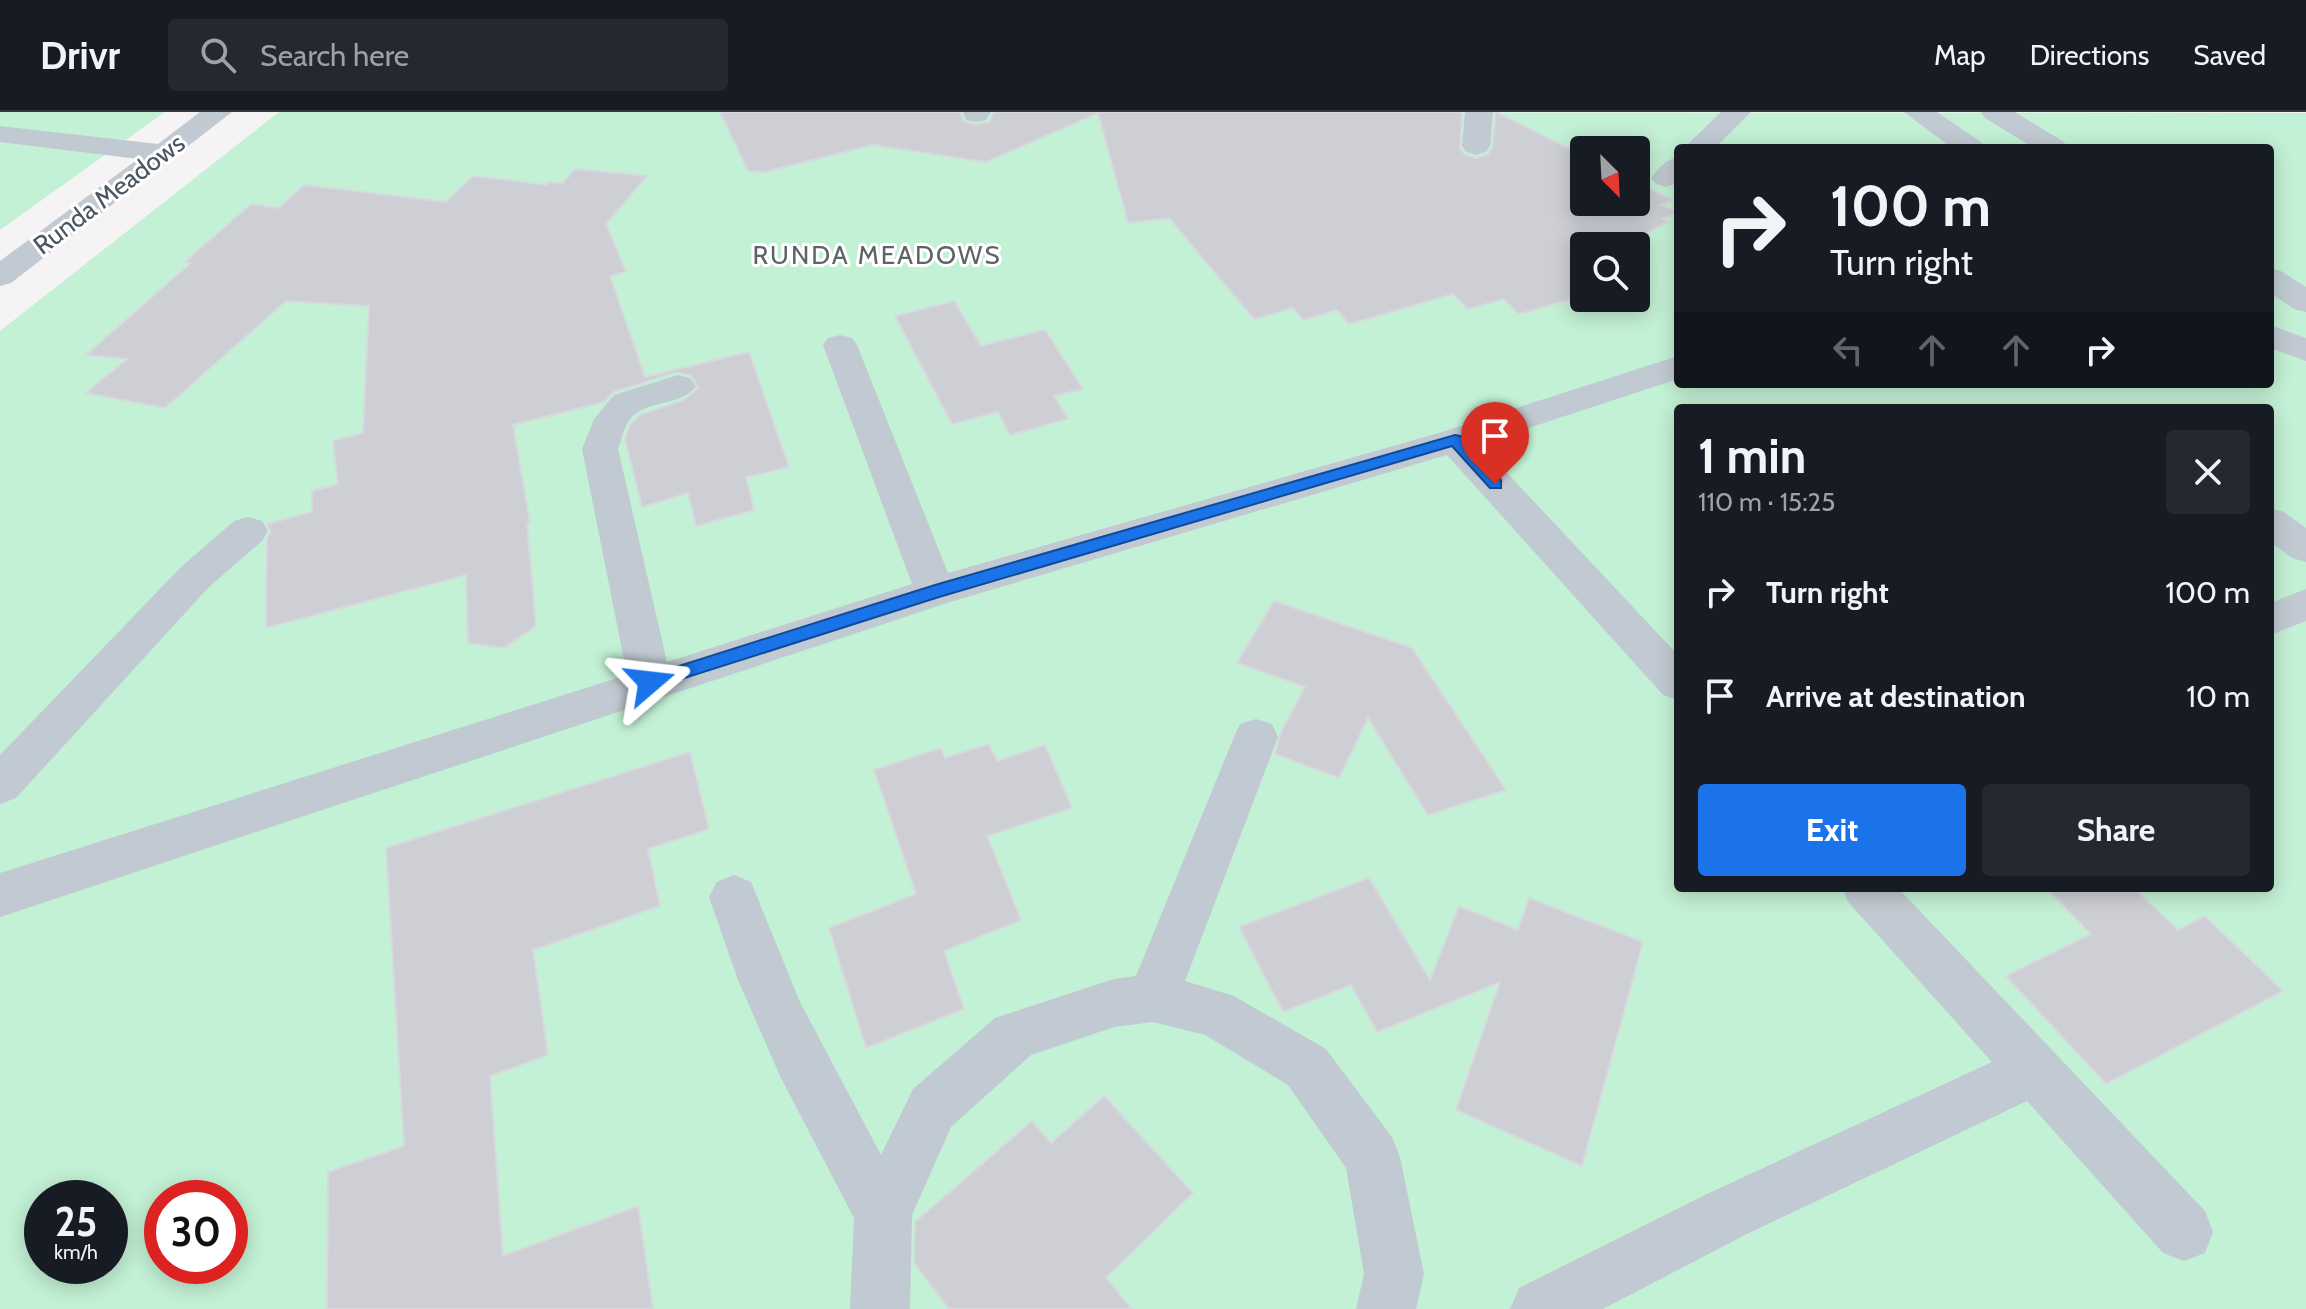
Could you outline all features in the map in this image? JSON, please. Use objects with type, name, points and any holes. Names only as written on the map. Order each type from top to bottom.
[{"type":"street","name":"Runda Meadows","points":[[0,276],[218,112]]},
{"type":"street","points":[[1476,146],[1479,112]]},
{"type":"street","points":[[1702,144],[1737,112]]},
{"type":"street","points":[[1918,112],[1965,144]]},
{"type":"street","points":[[1995,112],[2047,144]]},
{"type":"street","points":[[0,134],[164,153]]},
{"type":"street","points":[[2274,281],[2306,302]]},
{"type":"street","points":[[2274,337],[2306,351]]},
{"type":"street","points":[[840,345],[935,592]]},
{"type":"street","points":[[0,895],[935,592],[1455,440],[1674,368]]},
{"type":"street","points":[[650,682],[600,449],[608,422],[630,399],[678,386]]},
{"type":"street","points":[[1455,440],[1674,679]]},
{"type":"street","points":[[2274,525],[2306,548]]},
{"type":"street","points":[[0,785],[195,577],[248,531]]},
{"type":"street","points":[[2274,618],[2306,604]]},
{"type":"street","points":[[1153,998],[1256,737]]},
{"type":"street","points":[[1870,892],[2184,1232]]},
{"type":"street","points":[[734,897],[754,960],[824,1109],[883,1213]]},
{"type":"street","points":[[880,1309],[883,1213],[932,1108],[1014,1036],[1114,1003],[1153,998],[1216,1013],[1307,1067],[1372,1157],[1394,1274],[1386,1309]]},
{"type":"street","points":[[1540,1309],[1727,1214],[2033,1070]]},
{"type":"green space","points":[[0,112],[165,112],[0,230]]},
{"type":"green space","points":[[279,112],[2306,113],[2306,1309],[0,1309],[0,331]]},
{"type":"building","points":[[720,112],[960,112],[963,121],[975,125],[989,122],[994,112],[1462,112],[1460,148],[1465,155],[1475,158],[1487,155],[1492,148],[1496,112],[1570,149],[1570,216],[1650,216],[1650,189],[1672,200],[1662,205],[1674,213],[1663,219],[1668,222],[1649,232],[1570,232],[1570,300],[1519,314],[1504,299],[1468,309],[1453,294],[1349,324],[1337,310],[1303,320],[1293,308],[1254,319],[1169,218],[1128,223],[1098,113],[986,162],[873,145],[765,172],[748,171]]},
{"type":"building","points":[[575,169],[647,176],[606,224],[626,272],[610,276],[645,377],[749,352],[789,467],[746,477],[754,510],[696,526],[688,493],[642,507],[625,438],[631,423],[640,415],[684,400],[698,388],[692,376],[677,372],[613,392],[604,402],[513,425],[530,522],[527,523],[536,626],[504,648],[468,643],[466,575],[266,628],[267,538],[271,533],[267,524],[312,512],[312,491],[338,484],[333,441],[363,433],[369,306],[286,301],[165,408],[86,393],[127,359],[86,355],[191,263],[185,262],[251,204],[279,208],[304,185],[446,202],[473,176],[546,185],[548,182],[563,183]]},
{"type":"building","points":[[954,301],[981,346],[1045,330],[1083,389],[1054,396],[1068,419],[1010,435],[998,412],[952,424],[895,316]]},
{"type":"building","points":[[1274,601],[1412,648],[1506,790],[1428,815],[1368,718],[1339,778],[1275,754],[1280,734],[1305,687],[1237,663]]},
{"type":"building","points":[[989,744],[997,761],[1045,745],[1072,808],[987,836],[1021,920],[944,951],[964,1009],[866,1048],[829,928],[916,894],[874,770],[941,748],[945,758]]},
{"type":"building","points":[[690,752],[709,829],[648,849],[660,906],[533,950],[548,1055],[490,1076],[503,1256],[638,1206],[653,1309],[327,1309],[328,1172],[404,1146],[386,848]]},
{"type":"building","points":[[1369,878],[1430,980],[1459,906],[1518,930],[1529,898],[1643,942],[1582,1166],[1456,1110],[1500,982],[1377,1032],[1351,985],[1283,1012],[1239,927]]},
{"type":"building","points":[[2050,892],[2138,892],[2178,930],[2205,916],[2283,991],[2106,1084],[2006,976],[2091,934]]},
{"type":"building","points":[[1104,1096],[1193,1193],[1106,1278],[1132,1309],[949,1309],[914,1263],[915,1222],[1032,1121],[1051,1143]]},
{"type":"district","name":"RUNDA MEADOWS","points":[[877,255]]},
{"type":"route","points":[[650,682],[935,592],[1455,440],[1495,484]]}]
